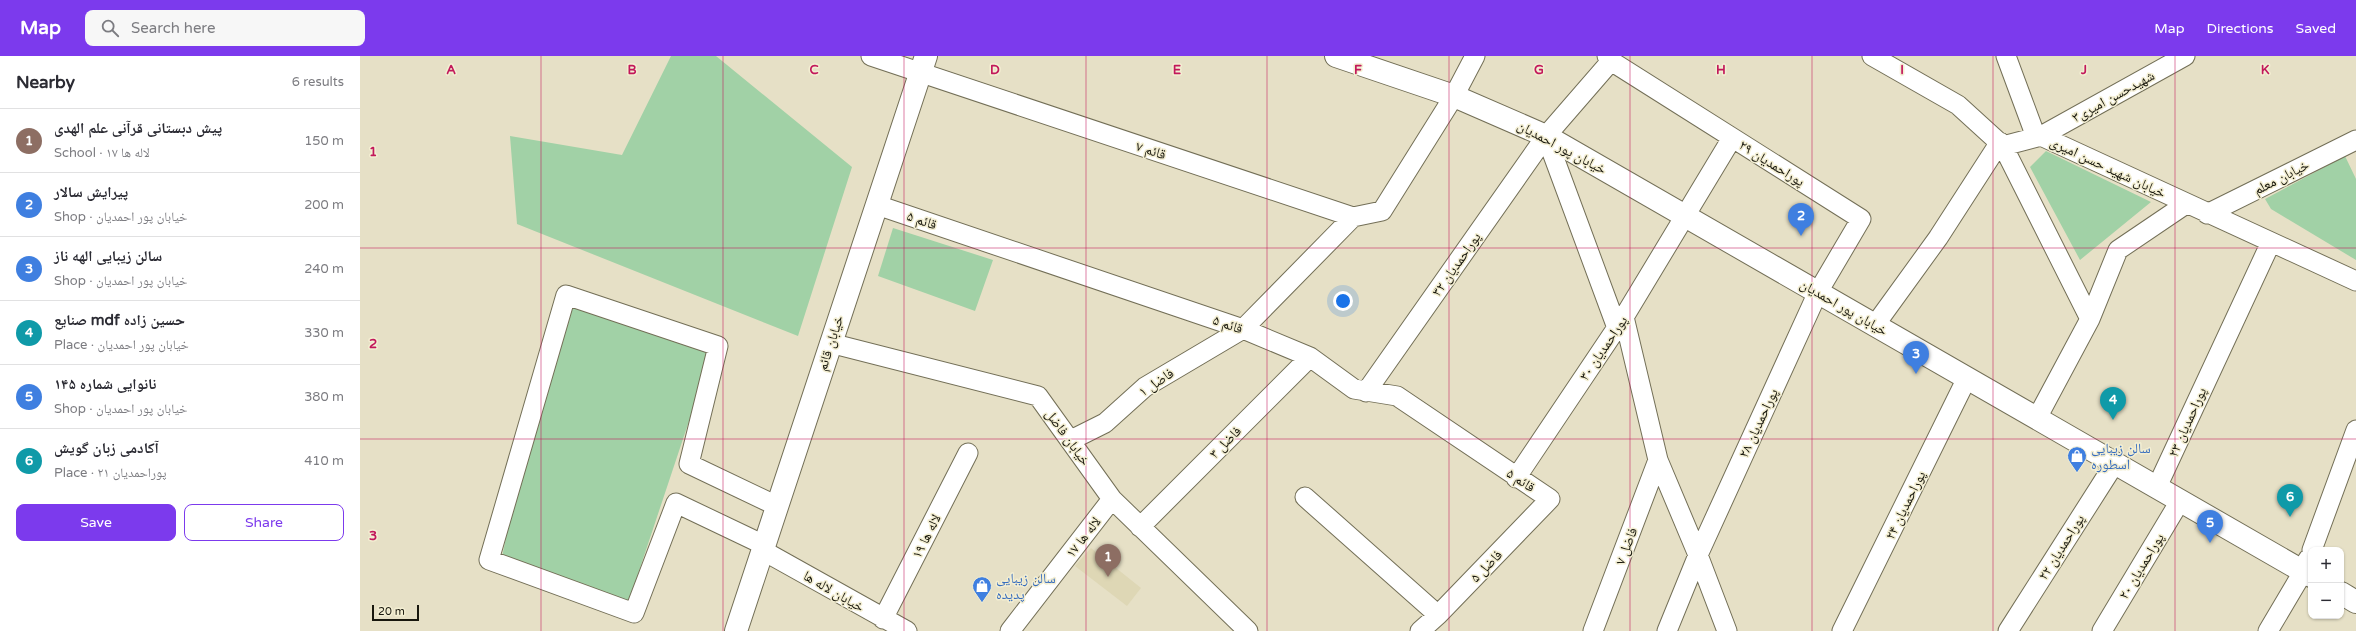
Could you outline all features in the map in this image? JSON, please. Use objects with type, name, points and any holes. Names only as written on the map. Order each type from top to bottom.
[{"type":"street","name":"قائم ۷","points":[[871,56],[924,64],[1352,217],[1382,211],[1454,96]]},
{"type":"street","name":"خیابان پور احمدیان","points":[[1336,56],[1454,96],[1546,136],[2307,574]]},
{"type":"street","points":[[1454,96],[1475,56]]},
{"type":"street","points":[[2006,56],[2038,136]]},
{"type":"street","name":"شهیدحسن امیری۳","points":[[2038,136],[2185,56]]},
{"type":"street","points":[[1885,58],[1958,105],[2002,144],[2090,319]]},
{"type":"street","name":"پوراحمدیان ۳۲","points":[[1366,392],[1546,136],[1609,59]]},
{"type":"street","name":"پوراحمدیان ۲۹","points":[[1609,59],[1861,219],[1818,292]]},
{"type":"street","name":"خیابان قائم","points":[[736,631],[830,343],[924,64]]},
{"type":"street","points":[[1546,136],[1621,322],[1658,460],[1698,555],[1727,631]]},
{"type":"street","name":"خیابان شهید حسن امیری","points":[[2002,144],[2038,136],[2356,281]]},
{"type":"street","name":"پوراحمدیان ۳۰","points":[[1516,478],[1621,322],[1684,215],[1732,138]]},
{"type":"street","name":"خیابان معلم","points":[[2207,214],[2356,140]]},
{"type":"street","points":[[1875,325],[1938,238],[2002,144]]},
{"type":"street","points":[[2037,418],[2090,319],[2118,250],[2186,204]]},
{"type":"street","name":"قائم ۵","points":[[877,205],[1243,328],[1310,356],[1354,389],[1397,396],[1516,478],[1550,499]]},
{"type":"street","name":"فاضل ۱","points":[[1071,440],[1105,423],[1145,388],[1243,328],[1352,217]]},
{"type":"street","name":"پوراحمدیان ۲۳","points":[[2157,487],[2271,242]]},
{"type":"street","name":"پوراحمدیان ۲۸","points":[[1667,631],[1698,555],[1818,292]]},
{"type":"street","name":"خیابان لاله ها","points":[[777,506],[689,464],[718,346],[566,295],[489,560],[634,613],[676,503],[763,548],[907,631]]},
{"type":"street","name":"خیابان فاضل","points":[[830,343],[1038,396],[1071,440],[1112,500],[1248,631]]},
{"type":"street","name":"فاضل ۳","points":[[1140,527],[1310,356]]},
{"type":"street","name":"پوراحمدیان ۲۴","points":[[1842,631],[1967,378]]},
{"type":"street","points":[[2312,547],[2356,430]]},
{"type":"street","name":"لاله ها ۱۹","points":[[884,619],[968,453]]},
{"type":"street","name":"فاضل ۷","points":[[1593,631],[1658,460]]},
{"type":"street","name":"پوراحمدیان ۲۲","points":[[2008,631],[2115,463]]},
{"type":"street","points":[[1305,498],[1438,615]]},
{"type":"street","name":"فاضل ۵","points":[[1420,631],[1438,615],[1550,499]]},
{"type":"street","name":"لاله ها ۱۷","points":[[1010,631],[1112,500]]},
{"type":"street","name":"پوراحمدیان ۲۰","points":[[2102,631],[2180,501]]},
{"type":"street","points":[[2268,631],[2307,574]]},
{"type":"street","points":[[2344,595],[2356,602]]},
{"type":"shaded area","points":[[1091,548],[1141,588],[1127,606],[1075,566]]},
{"type":"green space","points":[[671,56],[716,56],[852,167],[798,336],[517,224],[510,136],[622,155]]},
{"type":"green space","points":[[2046,151],[2151,202],[2080,260],[2030,167]]},
{"type":"green space","points":[[2345,156],[2356,179],[2356,260],[2271,209],[2265,199]]},
{"type":"green space","points":[[893,228],[993,260],[975,311],[878,276]]},
{"type":"green space","points":[[573,307],[712,352],[628,604],[502,557],[509,523]]},
{"type":"place","name":"پیرایش سالار","points":[[1801,236]]},
{"type":"place","name":"سالن زیبایی الهه ناز","points":[[1916,374]]},
{"type":"place","name":"صنایع mdf حسین زاده","points":[[2113,420]]},
{"type":"place","name":"سالن زیبایی اسطوره","points":[[2077,473]]},
{"type":"place","name":"آکادمی زبان گویش","points":[[2290,517]]},
{"type":"place","name":"نانوایی شماره ۱۴۵","points":[[2210,543]]},
{"type":"place","name":"پیش دبستانی قرآنی علم الهدی","points":[[1108,577]]},
{"type":"place","name":"سالن زیبایی پدیده","points":[[982,603]]}]
